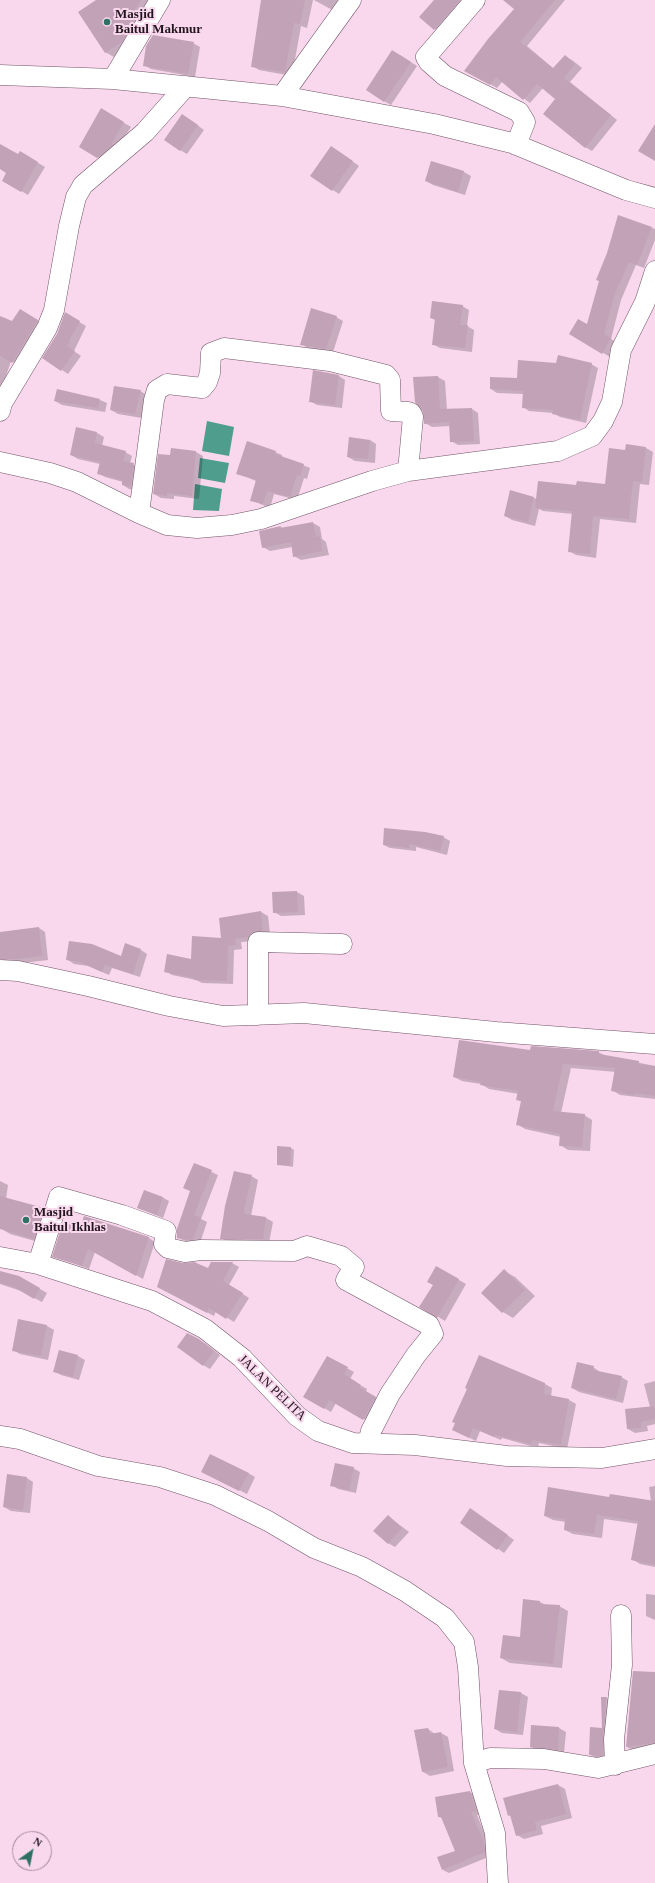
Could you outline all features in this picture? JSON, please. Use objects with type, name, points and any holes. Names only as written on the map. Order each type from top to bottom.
[{"type":"street","points":[[113,79],[160,0]]},
{"type":"street","points":[[282,96],[351,0]]},
{"type":"street","points":[[475,0],[426,57],[429,62],[445,76],[519,112],[525,122],[516,145]]},
{"type":"street","points":[[0,75],[113,79],[282,96],[434,124],[516,145],[626,190],[655,198]]},
{"type":"street","points":[[0,411],[2,403],[47,328],[54,310],[69,226],[76,197],[83,185],[145,132],[186,86]]},
{"type":"street","points":[[0,462],[50,473],[77,482],[138,514],[167,525],[197,528],[232,525],[261,519],[372,481],[408,471],[558,451],[592,436],[603,421],[612,402],[621,350],[645,302],[655,271]]},
{"type":"street","points":[[138,514],[154,400],[158,390],[167,384],[202,388],[207,382],[210,373],[211,354],[224,348],[330,361],[386,375],[390,380],[391,411],[408,412],[411,413],[413,417],[408,471]]},
{"type":"street","points":[[258,1015],[258,942],[342,944]]},
{"type":"street","points":[[0,970],[26,972],[169,1006],[223,1016],[304,1013],[496,1032],[655,1044]]},
{"type":"street","points":[[38,1264],[59,1197],[122,1215],[166,1231],[164,1244],[168,1248],[185,1252],[201,1250],[294,1252],[307,1246],[341,1256],[354,1267],[346,1280],[429,1325],[433,1334],[416,1355],[390,1394],[371,1431],[368,1443]]},
{"type":"street","name":"JALAN PELITA","points":[[0,1257],[38,1264],[152,1301],[205,1329],[242,1358],[297,1416],[318,1431],[353,1443],[415,1445],[507,1456],[602,1458],[655,1449]]},
{"type":"street","points":[[0,1436],[20,1439],[98,1466],[160,1477],[215,1495],[268,1521],[314,1548],[362,1567],[405,1590],[445,1618],[464,1642],[468,1667],[474,1763],[495,1833],[498,1883]]},
{"type":"street","points":[[615,1765],[614,1739],[622,1665],[621,1615]]},
{"type":"street","points":[[474,1763],[490,1758],[544,1759],[598,1768],[655,1754]]},
{"type":"shaded area","points":[[207,421],[234,427],[229,456],[202,451]]},
{"type":"shaded area","points":[[200,458],[229,463],[225,483],[198,478]]},
{"type":"shaded area","points":[[195,484],[222,489],[219,511],[193,510]]},
{"type":"building","name":"Masjid Baitul Makmur","points":[[96,0],[141,0],[129,19],[132,24],[122,42],[105,53],[78,12]]},
{"type":"building","points":[[261,0],[305,0],[300,24],[294,23],[285,72],[251,67]]},
{"type":"building","points":[[434,0],[460,0],[434,30],[419,17]]},
{"type":"building","points":[[503,0],[555,0],[520,42],[553,68],[565,55],[575,64],[564,78],[611,115],[585,148],[543,114],[555,99],[537,84],[523,100],[496,77],[490,85],[464,71],[488,39],[514,9]]},
{"type":"building","points":[[153,35],[194,42],[188,74],[143,66],[146,46]]},
{"type":"building","points":[[392,50],[411,62],[384,102],[366,90]]},
{"type":"building","points":[[101,108],[124,122],[112,143],[113,145],[97,158],[79,147]]},
{"type":"building","points":[[182,114],[198,125],[180,151],[164,140]]},
{"type":"building","points":[[655,124],[655,161],[638,151]]},
{"type":"building","points":[[0,144],[18,154],[20,151],[38,162],[21,192],[2,181],[6,173],[0,169]]},
{"type":"building","points":[[331,146],[353,161],[332,191],[310,176]]},
{"type":"building","points":[[431,161],[464,171],[458,192],[425,181]]},
{"type":"building","points":[[618,215],[652,227],[637,265],[629,262],[614,296],[604,334],[611,338],[602,354],[569,334],[578,319],[587,324],[599,281],[596,280],[607,253]]},
{"type":"building","points":[[432,301],[463,305],[460,325],[468,325],[465,348],[432,345],[435,319],[430,318]]},
{"type":"building","points":[[311,308],[337,316],[326,349],[300,345]]},
{"type":"building","points":[[20,309],[38,320],[12,363],[0,356],[0,316],[12,321]]},
{"type":"building","points":[[65,312],[80,321],[67,346],[75,351],[61,371],[42,358],[57,334]]},
{"type":"building","points":[[558,355],[592,363],[580,420],[552,414],[553,410],[522,408],[523,391],[490,389],[490,377],[517,378],[518,360],[556,363]]},
{"type":"building","points":[[313,370],[339,375],[335,405],[309,402]]},
{"type":"building","points":[[438,376],[440,409],[472,408],[474,441],[450,442],[449,422],[424,424],[423,412],[415,402],[413,377]]},
{"type":"building","points":[[114,386],[141,390],[135,414],[110,410]]},
{"type":"building","points":[[57,389],[100,399],[98,408],[54,401]]},
{"type":"building","points":[[76,427],[97,432],[95,443],[126,451],[123,461],[134,463],[131,487],[122,485],[122,480],[97,474],[100,462],[70,455]]},
{"type":"building","points":[[349,437],[370,440],[368,459],[347,457]]},
{"type":"building","points":[[247,441],[276,451],[275,454],[304,464],[300,476],[297,475],[290,497],[267,491],[263,504],[250,501],[256,480],[236,474]]},
{"type":"building","points":[[626,444],[646,447],[642,482],[633,481],[629,519],[593,516],[590,554],[568,552],[572,511],[535,508],[538,481],[576,485],[577,481],[605,484],[609,448],[625,450]]},
{"type":"building","points":[[171,448],[196,451],[192,496],[167,493],[167,496],[153,494],[158,454],[170,455]]},
{"type":"building","points":[[510,490],[534,497],[528,522],[504,516]]},
{"type":"building","points":[[313,522],[316,537],[320,536],[322,551],[293,557],[291,542],[262,548],[259,531],[281,526],[280,528]]},
{"type":"building","points":[[384,828],[425,832],[444,836],[440,851],[410,844],[409,848],[383,845]]},
{"type":"building","points":[[297,891],[298,912],[273,913],[272,892]]},
{"type":"building","points":[[261,911],[263,931],[251,933],[248,937],[235,939],[236,945],[228,946],[227,981],[194,980],[194,978],[164,972],[167,954],[191,959],[192,936],[221,938],[219,918]]},
{"type":"building","points":[[39,927],[42,956],[0,959],[0,932]]},
{"type":"building","points":[[69,941],[92,944],[121,956],[125,943],[141,949],[133,974],[105,965],[102,972],[80,962],[66,960]]},
{"type":"building","points":[[459,1040],[530,1050],[531,1046],[599,1051],[599,1054],[639,1061],[639,1064],[655,1066],[655,1096],[634,1093],[634,1095],[611,1091],[615,1068],[563,1064],[553,1111],[585,1114],[582,1147],[559,1146],[560,1134],[516,1125],[521,1101],[516,1100],[518,1091],[480,1085],[481,1082],[453,1077]]},
{"type":"building","points":[[277,1146],[291,1147],[290,1166],[277,1165]]},
{"type":"building","points":[[194,1163],[212,1170],[194,1215],[201,1218],[193,1239],[186,1240],[177,1238],[177,1229],[190,1191],[183,1188]]},
{"type":"building","points":[[234,1171],[252,1175],[244,1209],[245,1214],[266,1217],[263,1239],[220,1239],[225,1206]]},
{"type":"building","points":[[144,1190],[163,1197],[157,1215],[137,1208]]},
{"type":"building","name":"Masjid Baitul Ikhlas","points":[[0,1196],[44,1208],[34,1239],[0,1229]]},
{"type":"building","points":[[84,1216],[149,1237],[136,1276],[88,1249],[82,1266],[52,1257],[63,1222],[80,1228]]},
{"type":"building","points":[[166,1259],[183,1263],[194,1262],[208,1268],[211,1262],[233,1262],[223,1281],[243,1293],[226,1319],[209,1308],[207,1313],[157,1287]]},
{"type":"building","points":[[436,1266],[459,1279],[437,1318],[419,1307],[433,1285],[427,1282]]},
{"type":"building","points":[[504,1269],[525,1290],[502,1313],[481,1293]]},
{"type":"building","points":[[0,1271],[19,1276],[40,1288],[34,1299],[14,1287],[0,1283]]},
{"type":"building","points":[[18,1319],[47,1325],[41,1356],[12,1351]]},
{"type":"building","points":[[187,1333],[199,1339],[214,1351],[203,1366],[177,1347]]},
{"type":"building","points":[[59,1350],[78,1355],[73,1377],[53,1372]]},
{"type":"building","points":[[479,1355],[545,1383],[544,1394],[569,1399],[561,1445],[532,1440],[531,1444],[495,1435],[494,1437],[473,1428],[469,1438],[452,1430],[455,1423],[452,1422],[467,1389],[465,1388]]},
{"type":"building","points":[[327,1356],[348,1367],[344,1374],[361,1385],[359,1387],[376,1397],[363,1420],[329,1400],[324,1409],[303,1397]]},
{"type":"building","points":[[577,1362],[594,1366],[593,1370],[622,1376],[616,1399],[571,1388]]},
{"type":"building","points":[[655,1406],[655,1419],[641,1422],[641,1428],[627,1429],[625,1409]]},
{"type":"building","points":[[210,1454],[249,1473],[239,1491],[201,1472]]},
{"type":"building","points":[[335,1463],[354,1467],[349,1490],[330,1486]]},
{"type":"building","points":[[7,1474],[27,1477],[23,1510],[3,1507]]},
{"type":"building","points":[[548,1487],[609,1497],[610,1494],[655,1501],[655,1565],[631,1560],[638,1521],[597,1515],[594,1534],[564,1530],[565,1519],[544,1516]]},
{"type":"building","points":[[470,1508],[508,1535],[497,1550],[460,1523]]},
{"type":"building","points":[[388,1515],[402,1528],[388,1544],[373,1531]]},
{"type":"building","points":[[523,1599],[540,1601],[540,1604],[560,1605],[553,1664],[500,1658],[503,1635],[520,1637]]},
{"type":"building","points":[[633,1671],[655,1672],[655,1743],[626,1747]]},
{"type":"building","points":[[499,1690],[521,1692],[517,1732],[494,1729]]},
{"type":"building","points":[[601,1697],[607,1697],[603,1755],[589,1755],[590,1727],[602,1728]]},
{"type":"building","points":[[531,1725],[559,1727],[558,1750],[530,1747]]},
{"type":"building","points":[[428,1728],[430,1734],[441,1732],[448,1767],[422,1772],[414,1730]]},
{"type":"building","points":[[558,1784],[566,1814],[535,1822],[537,1830],[516,1836],[503,1798]]},
{"type":"building","points":[[470,1791],[476,1811],[471,1812],[484,1842],[485,1852],[442,1870],[437,1857],[455,1851],[441,1817],[438,1817],[435,1797]]},
{"type":"place","name":"Masjid Baitul Makmur","points":[[107,22]]},
{"type":"place","name":"Masjid Baitul Ikhlas","points":[[26,1220]]}]
